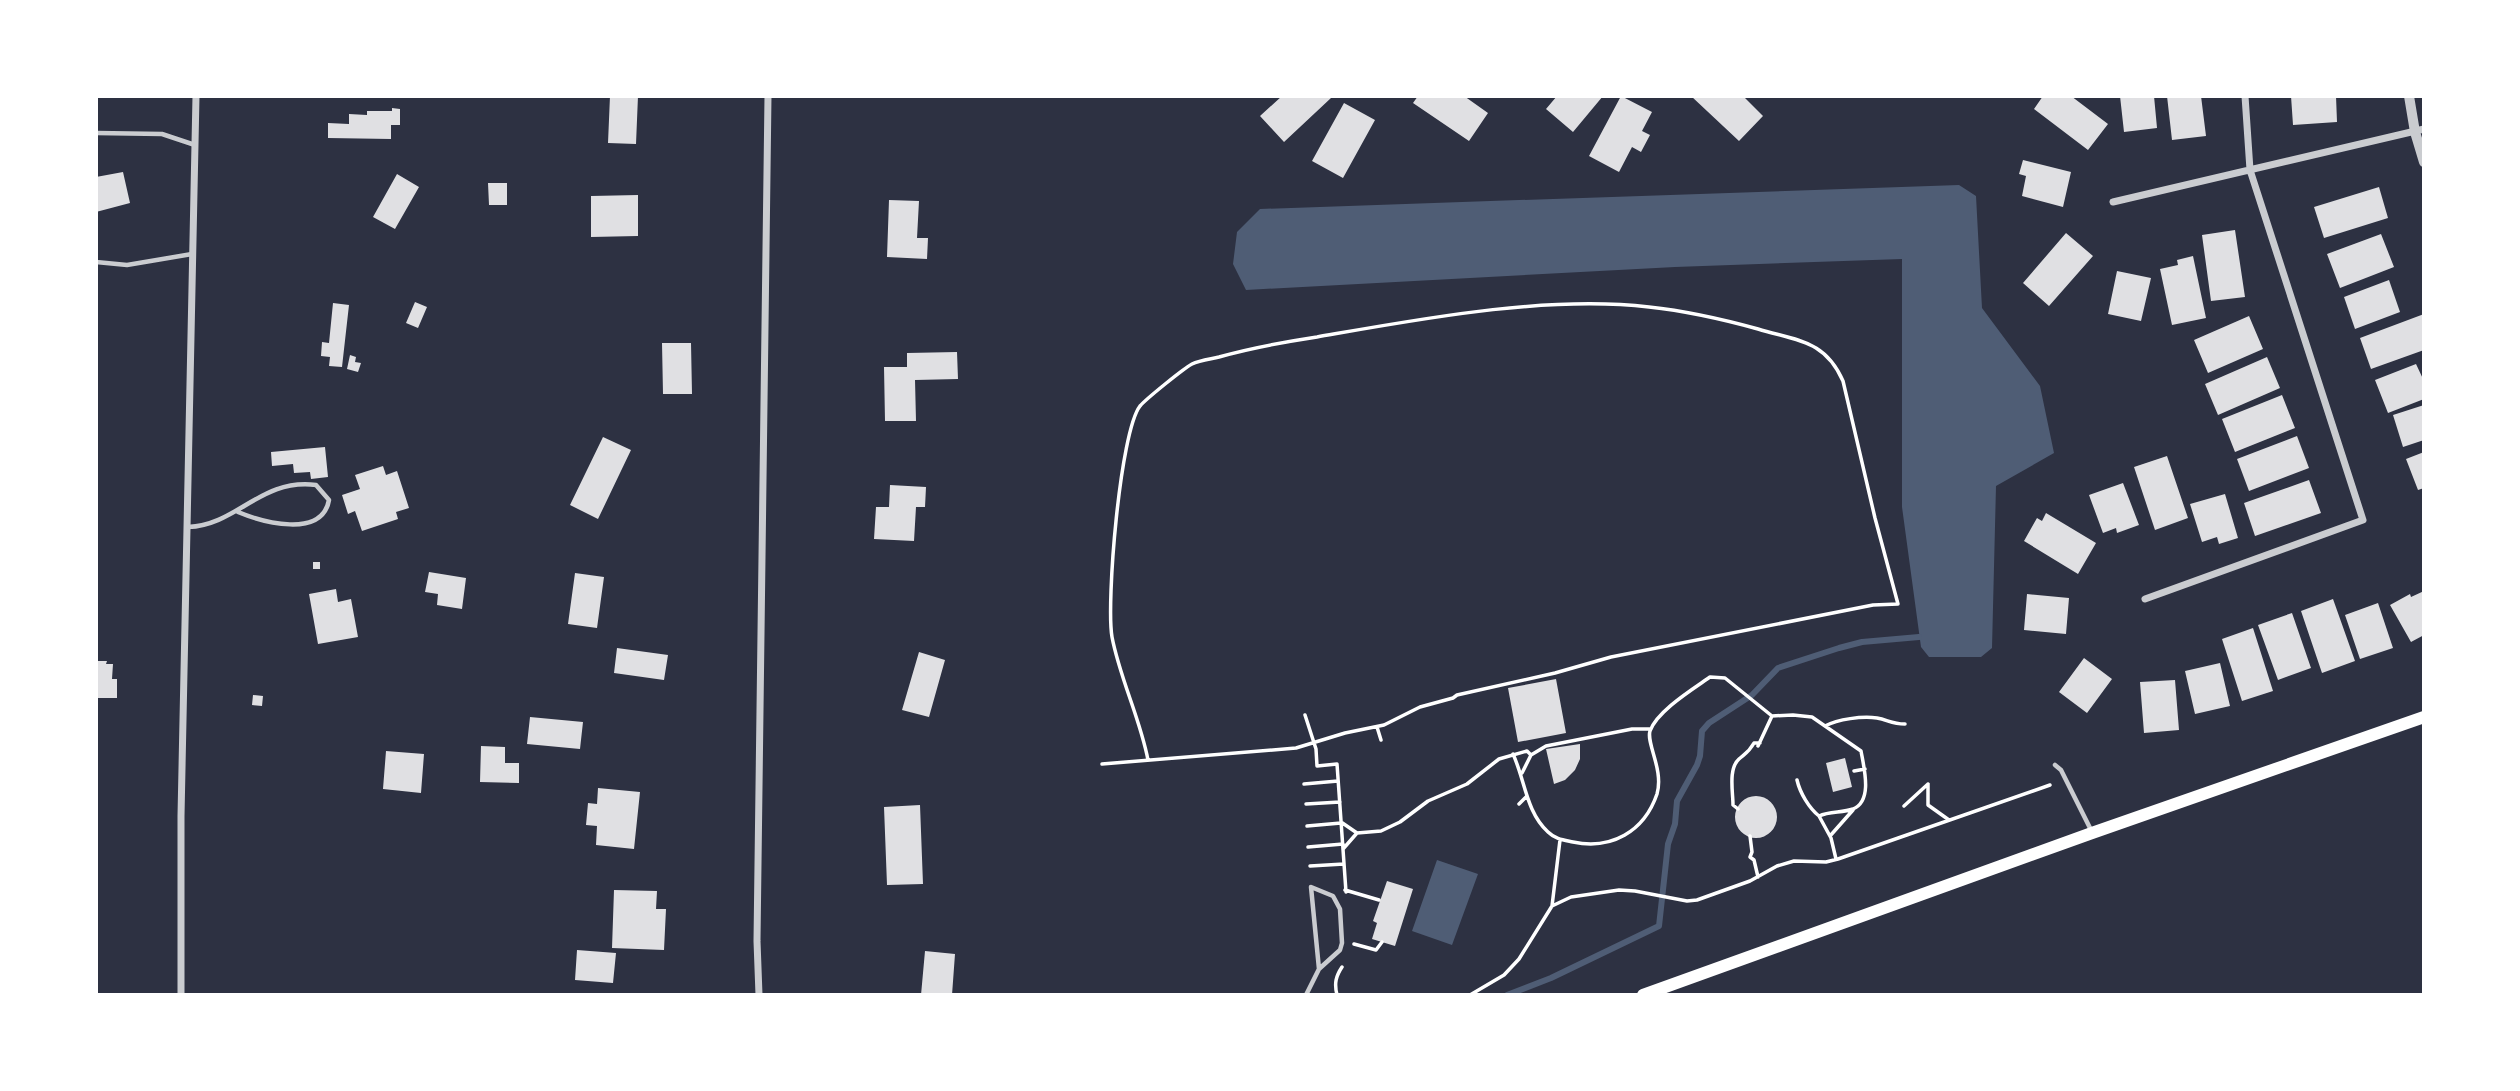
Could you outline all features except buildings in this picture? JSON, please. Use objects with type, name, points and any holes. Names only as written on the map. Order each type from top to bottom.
[{"type":"main road","points":[[1643,995],[2424,717]]},
{"type":"street","points":[[181,995],[181,826],[196,96]]},
{"type":"street","points":[[759,995],[757,941],[768,96]]},
{"type":"street","points":[[2144,599],[2363,520],[2250,170],[2245,96]]},
{"type":"street","points":[[2409,96],[2419,130],[2424,162]]},
{"type":"street","points":[[2113,202],[2419,130]]},
{"type":"lane","points":[[96,133],[162,134],[195,145]]},
{"type":"lane","points":[[96,262],[127,265],[192,254]]},
{"type":"lane","points":[[187,527],[203,527],[238,512],[251,500],[279,487],[316,485],[329,500],[323,514],[297,524],[266,521],[238,512]]},
{"type":"lane","points":[[2055,765],[2061,770],[2092,833]]},
{"type":"lane","points":[[1306,995],[1319,969],[1340,950],[1342,943],[1340,909],[1333,896],[1311,887],[1319,969]]},
{"type":"path","points":[[1102,764],[1296,748],[1377,727],[1420,707],[1457,695],[1555,673],[1611,657],[1873,606],[1898,604],[1843,381],[1835,363],[1816,346],[1708,316],[1646,306],[1586,305],[1526,306],[1369,327],[1255,348],[1192,364],[1139,407],[1125,452],[1115,531],[1112,634],[1147,760]]},
{"type":"path","points":[[1513,754],[1522,773],[1526,797],[1549,834],[1560,840],[1602,845],[1636,827],[1652,803],[1659,780],[1656,757],[1649,736],[1651,729],[1672,705],[1710,677],[1724,678],[1772,716],[1804,715],[1860,749],[1865,769],[1861,803],[1830,836]]},
{"type":"path","points":[[1305,715],[1314,742],[1317,766],[1337,765],[1345,870]]},
{"type":"path","points":[[1738,809],[1733,805],[1734,767],[1739,759],[1748,755],[1754,743],[1759,745],[1772,716]]},
{"type":"path","points":[[1825,726],[1850,720],[1878,718],[1892,724],[1905,724]]},
{"type":"path","points":[[1377,727],[1381,740]]},
{"type":"path","points":[[1522,773],[1531,755],[1546,746],[1632,729],[1651,729]]},
{"type":"path","points":[[1307,825],[1341,822],[1357,833],[1381,831],[1395,826],[1420,806],[1468,784],[1499,759],[1527,751],[1531,755]]},
{"type":"path","points":[[1854,771],[1865,769]]},
{"type":"path","points":[[1797,780],[1799,788],[1830,836],[1836,860]]},
{"type":"path","points":[[1304,783],[1338,781]]},
{"type":"path","points":[[1904,806],[1928,784],[1928,805],[1949,820]]},
{"type":"path","points":[[1552,906],[1571,897],[1599,891],[1627,890],[1697,900],[1794,861],[1836,860],[2050,785]]},
{"type":"path","points":[[1519,804],[1526,797]]},
{"type":"path","points":[[1306,804],[1340,802]]},
{"type":"path","points":[[1819,816],[1854,808]]},
{"type":"path","points":[[1308,847],[1343,847],[1357,833]]},
{"type":"path","points":[[1750,836],[1750,857],[1754,860],[1758,877]]},
{"type":"path","points":[[1470,995],[1491,985],[1512,967],[1552,906],[1560,840]]},
{"type":"path","points":[[1310,866],[1344,864]]},
{"type":"path","points":[[1346,890],[1379,901]]},
{"type":"path","points":[[1352,944],[1377,950],[1382,942]]},
{"type":"water","points":[[1959,185],[1976,196],[1982,308],[2040,386],[2054,453],[1996,486],[1992,648],[1981,657],[1929,657],[1921,647],[1902,507],[1902,259],[1675,267],[1246,290],[1233,264],[1237,232],[1260,209]]},
{"type":"water","points":[[1437,860],[1478,874],[1452,945],[1412,931]]},
{"type":"waterway","points":[[1507,995],[1551,978],[1659,926],[1668,844],[1675,824],[1677,801],[1697,765],[1702,731],[1709,723],[1752,695],[1778,668],[1862,642],[1919,637]]}]
